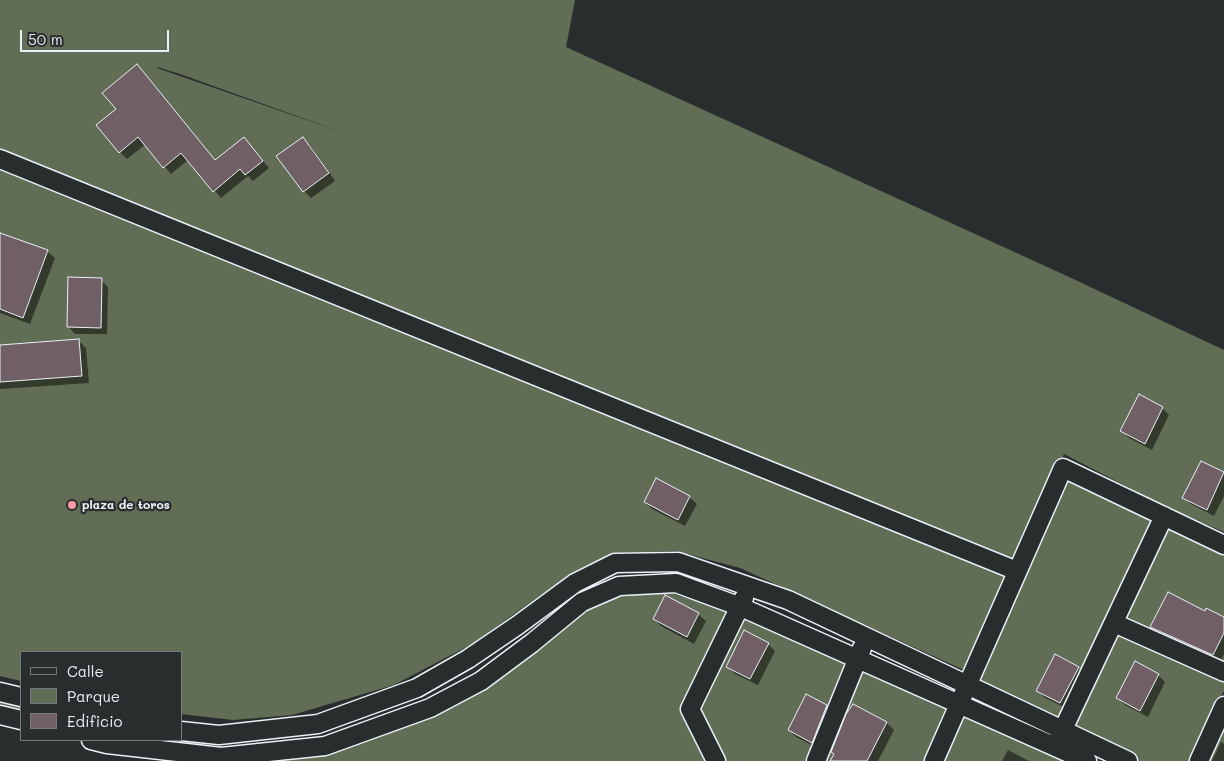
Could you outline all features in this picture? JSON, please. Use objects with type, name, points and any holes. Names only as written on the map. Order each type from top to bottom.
[{"type":"street","points":[[0,159],[1017,571]]},
{"type":"street","points":[[934,761],[1063,468],[1224,545]]},
{"type":"street","points":[[1059,739],[1164,516]]},
{"type":"street","points":[[182,730],[219,735],[318,724],[417,688],[468,659],[518,625],[574,582],[615,563],[678,562],[788,600],[967,685],[1059,739],[1084,760]]},
{"type":"street","points":[[96,741],[107,744],[221,757],[325,746],[430,708],[481,681],[582,602],[619,586],[676,583],[740,607],[959,704],[1128,761]]},
{"type":"street","points":[[716,761],[690,709],[749,587]]},
{"type":"street","points":[[1114,623],[1224,672]]},
{"type":"street","points":[[816,761],[866,637]]},
{"type":"street","points":[[0,692],[20,697]]},
{"type":"street","points":[[1199,761],[1224,706]]},
{"type":"street","points":[[0,715],[20,720]]},
{"type":"street","points":[[185,753],[203,761]]},
{"type":"green space","points":[[0,0],[575,0],[566,47],[1067,276],[1224,350],[1224,532],[1166,507],[1064,454],[966,671],[740,568],[676,551],[613,553],[573,572],[472,644],[394,685],[292,715],[233,720],[182,714],[182,651],[20,651],[20,681],[0,676]],"holes":[[[157,67],[180,74],[344,133]],[[132,204],[229,241],[534,366]]]},
{"type":"green space","points":[[1067,465],[1156,515],[1058,717],[973,678]]},
{"type":"green space","points":[[1167,518],[1224,542],[1224,666],[1120,621]]},
{"type":"green space","points":[[633,591],[671,593],[731,612],[685,708],[711,761],[270,761],[291,760],[408,725],[449,708],[489,683],[602,598]]},
{"type":"green space","points":[[740,616],[850,664],[811,761],[723,761],[697,708]]},
{"type":"green space","points":[[1115,629],[1224,678],[1224,691],[1189,761],[1139,761],[1070,729]]},
{"type":"green space","points":[[859,669],[946,709],[924,761],[821,761]]},
{"type":"green space","points":[[0,698],[20,703],[20,712],[0,707]]},
{"type":"green space","points":[[958,712],[1071,761],[937,761]]},
{"type":"green space","points":[[1224,717],[1224,761],[1204,761]]},
{"type":"green space","points":[[203,740],[204,747],[141,741]]},
{"type":"building","points":[[137,64],[215,160],[244,137],[263,161],[245,175],[240,169],[213,192],[181,153],[163,168],[138,137],[119,153],[96,125],[116,109],[102,93]]},
{"type":"building","points":[[303,137],[329,173],[303,192],[276,156]]},
{"type":"building","points":[[0,233],[48,250],[23,318],[0,309]]},
{"type":"building","points":[[68,277],[102,278],[101,328],[67,327]]},
{"type":"building","points":[[79,339],[82,376],[0,382],[0,345]]},
{"type":"building","points":[[1139,394],[1163,407],[1145,444],[1120,431]]},
{"type":"building","points":[[1201,461],[1224,472],[1207,510],[1182,498]]},
{"type":"building","points":[[656,478],[690,496],[678,520],[644,502]]},
{"type":"building","points":[[1168,592],[1205,611],[1206,608],[1224,617],[1224,633],[1213,655],[1150,627]]},
{"type":"building","points":[[665,595],[699,613],[687,637],[653,619]]},
{"type":"building","points":[[744,630],[769,643],[750,679],[726,667]]},
{"type":"building","points":[[1055,654],[1079,667],[1060,703],[1036,691]]},
{"type":"building","points":[[1135,661],[1159,674],[1140,711],[1116,698]]},
{"type":"building","points":[[806,694],[827,705],[812,743],[788,730]]},
{"type":"building","points":[[853,704],[887,722],[867,761],[830,761],[834,754],[831,752],[846,714]]},
{"type":"place","name":"plaza de toros","points":[[72,505]]}]
